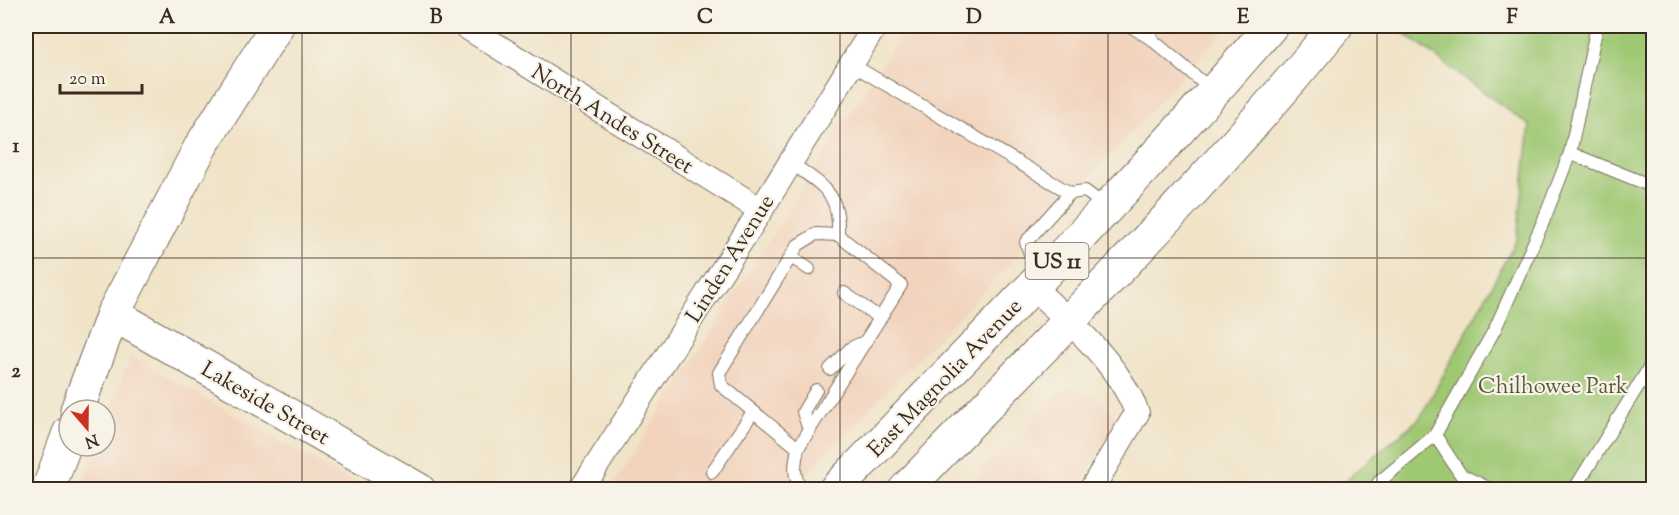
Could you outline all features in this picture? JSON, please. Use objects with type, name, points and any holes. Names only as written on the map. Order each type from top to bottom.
[{"type":"main road","points":[[82,398],[113,314],[201,146],[278,26]]},
{"type":"main road","name":"East Magnolia Avenue","points":[[835,489],[1108,208],[1271,26]]},
{"type":"main road","name":"US 11","points":[[905,489],[1228,152],[1331,27]]},
{"type":"main road","name":"Lakeside Street","points":[[113,314],[419,489]]},
{"type":"main road","points":[[48,489],[60,458]]},
{"type":"street","name":"North Andes Street","points":[[465,26],[761,210]]},
{"type":"street","name":"Linden Avenue","points":[[581,489],[761,210],[875,26]]},
{"type":"street","points":[[1039,278],[1068,320],[1122,381],[1137,413],[1091,489]]},
{"type":"lane","points":[[1130,26],[1151,32],[1214,92]]},
{"type":"lane","points":[[1374,489],[1379,482],[1435,435],[1495,329],[1543,222],[1570,153],[1597,26]]},
{"type":"lane","points":[[851,64],[1070,193]]},
{"type":"lane","points":[[1570,153],[1653,187]]},
{"type":"lane","points":[[790,162],[823,187],[837,205],[838,235]]},
{"type":"lane","points":[[1039,278],[1026,242],[1070,193],[1085,190],[1108,208]]},
{"type":"lane","points":[[798,448],[721,385],[719,373],[798,245],[816,234],[838,235],[901,285],[798,448],[794,467],[797,484],[802,489]]},
{"type":"lane","points":[[791,257],[809,269]]},
{"type":"lane","points":[[844,293],[880,318]]},
{"type":"lane","points":[[830,369],[851,348],[866,341]]},
{"type":"lane","points":[[1574,489],[1653,360]]},
{"type":"lane","points":[[809,430],[803,411],[816,390]]},
{"type":"lane","points":[[712,472],[753,412]]},
{"type":"lane","points":[[1435,435],[1461,475],[1492,489]]},
{"type":"shaded area","points":[[906,26],[1229,26],[991,284],[792,489],[610,490]]},
{"type":"shaded area","points":[[131,356],[365,489],[80,489],[92,458],[117,458],[117,398],[115,398]]},
{"type":"shaded area","points":[[1074,388],[1104,403],[1118,421],[1076,489],[964,490],[1062,390]]},
{"type":"green space","name":"Chilhowee Park","points":[[1404,26],[1653,26],[1653,489],[1334,490],[1420,418],[1517,239],[1530,126],[1401,31]]}]
